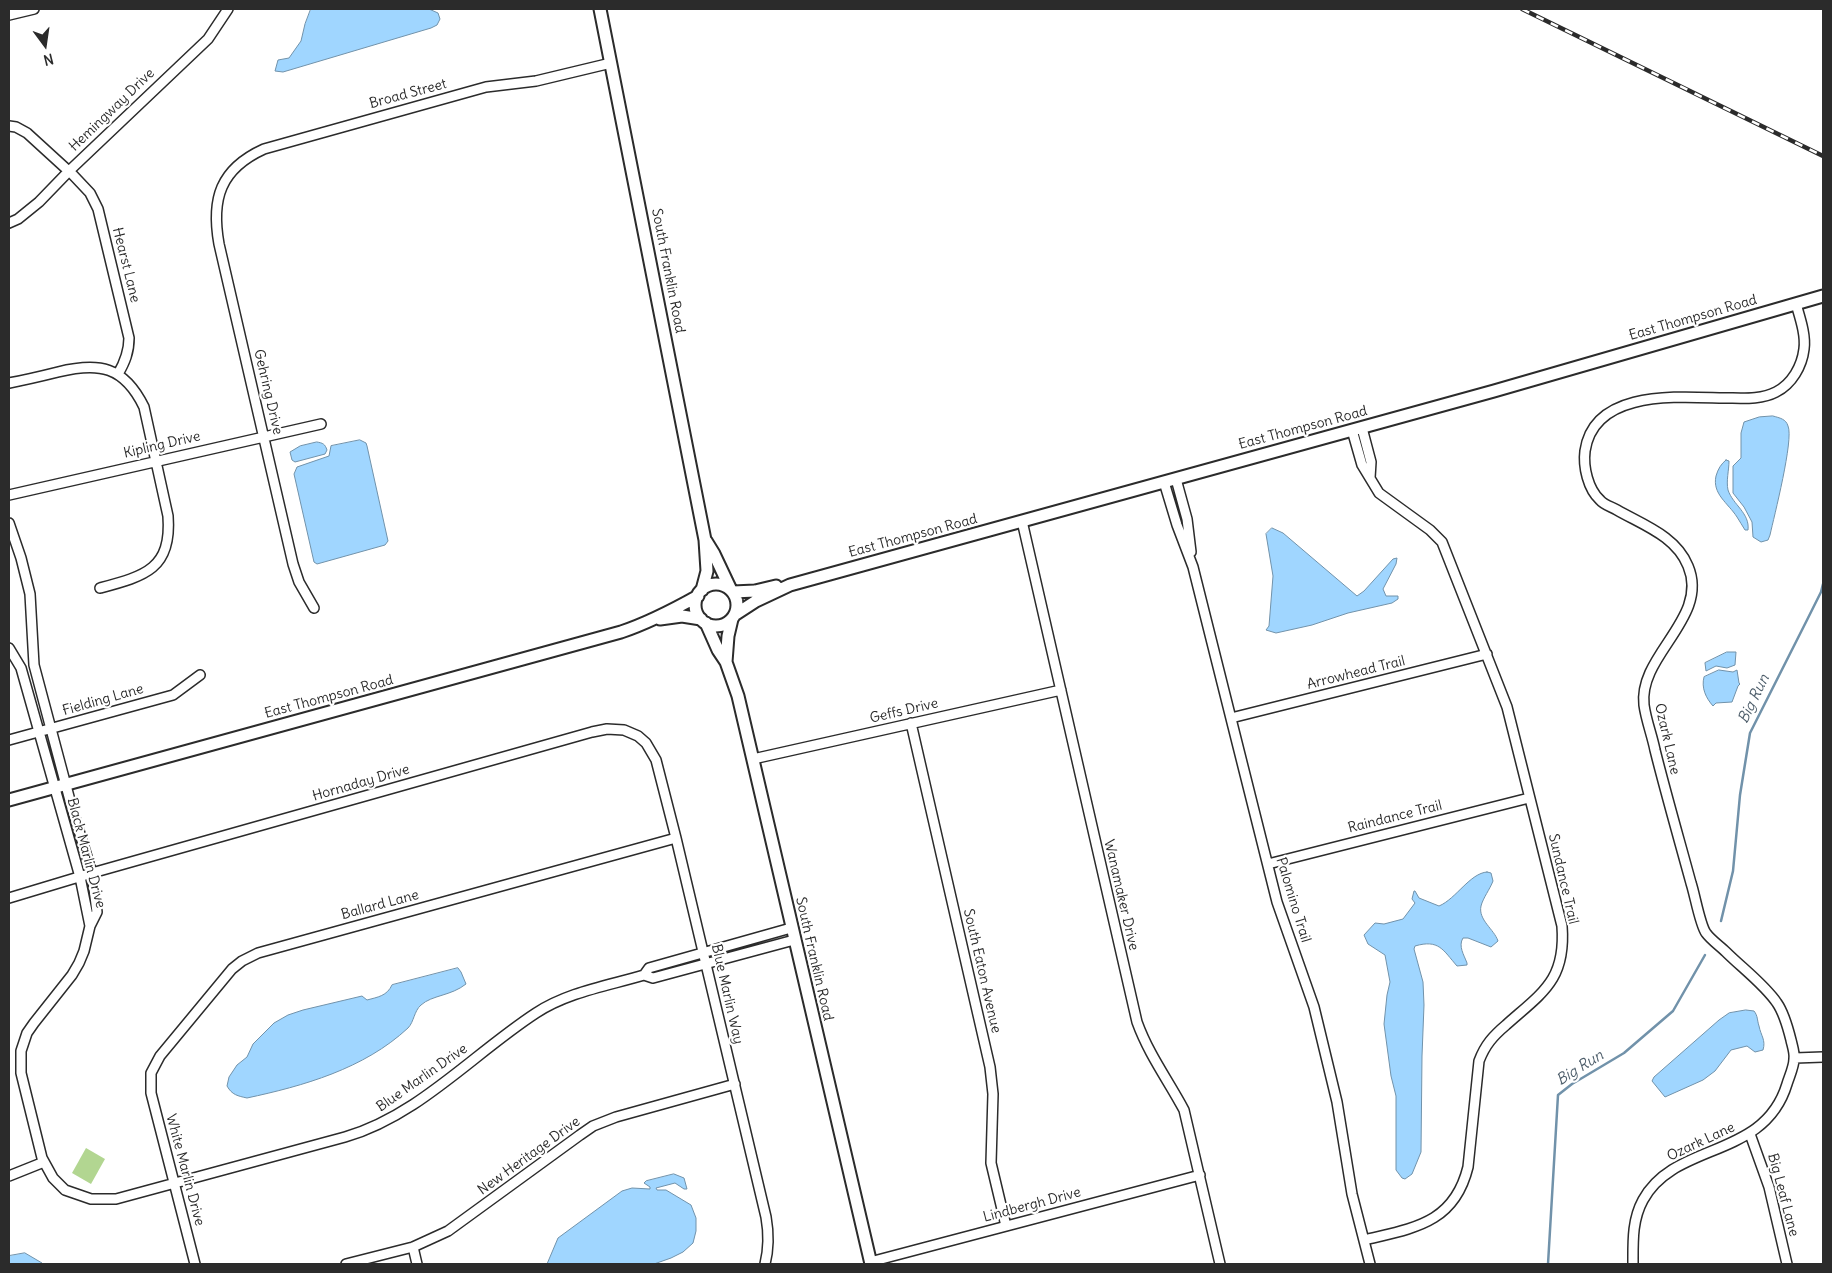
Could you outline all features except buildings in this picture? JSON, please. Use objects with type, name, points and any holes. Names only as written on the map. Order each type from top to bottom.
[{"type":"main road","name":"South Franklin Road","points":[[600,9],[705,540],[707,571],[700,593]]},
{"type":"main road","name":"East Thompson Road","points":[[734,616],[756,601],[790,585],[1357,429],[1823,296]]},
{"type":"main road","name":"South Franklin Road","points":[[705,540],[732,591]]},
{"type":"main road","points":[[716,584],[732,591],[738,604],[734,616],[727,623],[718,626],[703,621],[696,608],[700,593],[707,587],[716,584]]},
{"type":"main road","name":"East Thompson Road","points":[[732,591],[755,591],[780,585],[790,585]]},
{"type":"main road","name":"East Thompson Road","points":[[9,800],[621,632],[655,619],[700,593]]},
{"type":"main road","name":"East Thompson Road","points":[[655,619],[682,616],[703,621]]},
{"type":"main road","name":"South Franklin Road","points":[[726,662],[728,636],[734,616]]},
{"type":"main road","name":"South Franklin Road","points":[[703,621],[726,662],[738,696],[871,1263]]},
{"type":"street","points":[[9,15],[34,9]]},
{"type":"street","name":"Hemingway Drive","points":[[9,223],[18,219],[39,202],[208,39],[228,9]]},
{"type":"street","name":"Broad Street","points":[[225,180],[241,162],[264,149],[486,87],[536,81],[611,63]]},
{"type":"street","name":"Hearst Lane","points":[[9,126],[27,133],[69,171],[90,193],[98,209],[129,338],[129,350],[126,361],[118,374]]},
{"type":"street","name":"Gehring Drive","points":[[225,180],[217,204],[216,227],[294,564],[300,582],[314,608]]},
{"type":"street","name":"Ozark Lane","points":[[1632,1264],[1635,1220],[1644,1197],[1653,1186],[1676,1167],[1750,1134],[1769,1118],[1781,1099],[1795,1058],[1788,1029],[1778,1004],[1705,932],[1664,785],[1644,704],[1644,688],[1648,676],[1687,610],[1691,598],[1692,582],[1688,566],[1680,552],[1670,541],[1600,501],[1591,488],[1586,473],[1584,456],[1588,438],[1597,423],[1609,412],[1622,406],[1645,400],[1669,397],[1755,398],[1776,392],[1791,381],[1800,365],[1804,348],[1803,333],[1796,304]]},
{"type":"street","points":[[9,383],[78,367],[94,366],[118,374],[128,382],[137,393],[144,407],[168,516],[170,533],[167,546],[154,567],[142,575],[100,588]]},
{"type":"street","name":"Kipling Drive","points":[[9,495],[321,424]]},
{"type":"street","name":"Sundance Trail","points":[[1357,429],[1371,462],[1370,478],[1379,493],[1430,530],[1442,542],[1487,654],[1506,708],[1562,926],[1563,946],[1560,964],[1545,990],[1492,1037],[1483,1050],[1479,1062],[1468,1167],[1464,1182],[1453,1202],[1440,1215],[1427,1223],[1364,1240]]},
{"type":"street","name":"Palomino Trail","points":[[1170,480],[1186,519],[1193,567],[1282,919],[1314,1007],[1337,1102],[1352,1194],[1370,1264]]},
{"type":"street","name":"Wanamaker Drive","points":[[1022,521],[1137,1022],[1146,1046],[1184,1110],[1220,1264]]},
{"type":"street","name":"Black Marlin Drive","points":[[9,523],[27,577],[32,616],[34,664],[92,873],[97,912],[90,926],[84,951],[72,976],[27,1034],[21,1051],[21,1073],[44,1162],[53,1178],[65,1190],[91,1199],[116,1199]]},
{"type":"street","name":"Black Marlin Drive","points":[[9,648],[21,668],[80,877],[90,926]]},
{"type":"street","name":"Arrowhead Trail","points":[[1231,718],[1487,654]]},
{"type":"street","name":"Fielding Lane","points":[[9,740],[173,695],[200,675]]},
{"type":"street","name":"Geffs Drive","points":[[753,759],[1060,690]]},
{"type":"street","name":"South Eaton Avenue","points":[[911,723],[990,1067],[993,1094],[990,1163],[1006,1226]]},
{"type":"street","name":"Hornaday Drive","points":[[9,898],[592,732],[607,729],[624,730],[638,736]]},
{"type":"street","name":"Blue Marlin Way","points":[[638,736],[646,743],[656,760],[704,952],[766,1217],[769,1235],[765,1264]]},
{"type":"street","name":"Raindance Trail","points":[[1268,864],[1529,798]]},
{"type":"street","name":"Ballard Lane","points":[[150,1082],[151,1073],[160,1056],[232,969],[249,957],[676,838]]},
{"type":"street","name":"Blue Marlin Drive","points":[[644,975],[649,968],[791,928]]},
{"type":"street","name":"Blue Marlin Drive","points":[[116,1199],[376,1127],[405,1110],[546,1007],[574,995],[644,975],[653,978],[794,940]]},
{"type":"street","points":[[1795,1058],[1823,1057]]},
{"type":"street","name":"White Marlin Drive","points":[[150,1082],[150,1093],[196,1264]]},
{"type":"street","name":"New Heritage Drive","points":[[346,1264],[413,1247],[448,1231],[594,1126],[616,1117],[735,1084]]},
{"type":"street","name":"Big Leaf Lane","points":[[1750,1134],[1769,1187],[1787,1264]]},
{"type":"street","points":[[9,1176],[44,1162]]},
{"type":"street","name":"Lindbergh Drive","points":[[871,1263],[1200,1175]]},
{"type":"street","points":[[413,1247],[417,1264]]},
{"type":"green space","points":[[86,1148],[105,1159],[91,1184],[72,1173]]},
{"type":"water","points":[[311,9],[429,9],[438,13],[440,19],[437,25],[431,28],[283,72],[275,71],[278,60],[289,58],[301,41]]},
{"type":"water","points":[[1773,416],[1782,419],[1788,426],[1788,446],[1783,479],[1770,535],[1768,540],[1761,542],[1753,537],[1752,522],[1744,507],[1733,493],[1733,466],[1741,458],[1741,433],[1744,422],[1759,417]]},
{"type":"water","points":[[360,440],[366,443],[367,446],[388,541],[385,545],[317,564],[314,562],[294,474],[297,467],[329,456],[331,446]]},
{"type":"water","points":[[317,442],[325,446],[327,450],[325,454],[295,462],[292,460],[290,452],[300,446]]},
{"type":"water","points":[[1726,460],[1729,461],[1728,490],[1744,514],[1748,530],[1745,530],[1716,488],[1717,473]]},
{"type":"water","points":[[1272,528],[1283,533],[1357,596],[1364,591],[1393,559],[1397,558],[1396,564],[1383,589],[1386,596],[1398,596],[1398,599],[1392,603],[1348,613],[1312,625],[1276,633],[1266,630],[1269,626],[1273,576],[1266,534]]},
{"type":"water","points":[[1727,652],[1736,652],[1735,665],[1727,668],[1716,666],[1706,671],[1705,663]]},
{"type":"water","points":[[1719,670],[1733,672],[1737,670],[1740,684],[1732,702],[1716,703],[1713,706],[1705,693],[1703,681],[1704,677]]},
{"type":"water","points":[[1481,873],[1491,873],[1493,881],[1482,903],[1481,911],[1484,920],[1498,941],[1491,947],[1468,938],[1463,938],[1461,947],[1467,965],[1457,966],[1440,947],[1435,945],[1423,944],[1415,946],[1414,949],[1423,982],[1424,1005],[1421,1152],[1412,1174],[1405,1179],[1396,1170],[1396,1096],[1391,1076],[1384,1024],[1390,982],[1385,955],[1368,944],[1364,935],[1375,923],[1384,924],[1403,919],[1415,903],[1412,899],[1414,891],[1419,898],[1439,906],[1451,898],[1469,881]]},
{"type":"water","points":[[458,968],[466,984],[421,1005],[408,1028],[372,1055],[332,1074],[290,1088],[247,1098],[233,1093],[227,1086],[229,1077],[237,1065],[247,1057],[253,1044],[274,1023],[288,1015],[362,996],[367,1000],[375,998],[385,994],[392,985]]},
{"type":"water","points":[[1746,1010],[1754,1011],[1756,1015],[1764,1041],[1763,1050],[1755,1052],[1747,1046],[1731,1050],[1715,1071],[1703,1080],[1665,1097],[1652,1081],[1654,1077],[1719,1020],[1729,1013]]},
{"type":"water","points":[[674,1174],[684,1178],[687,1189],[675,1183],[656,1188],[657,1190],[666,1190],[691,1205],[696,1218],[696,1231],[693,1243],[683,1252],[654,1264],[547,1264],[558,1238],[622,1191],[632,1188],[650,1189],[644,1183],[646,1181]]},
{"type":"water","points":[[25,1253],[43,1264],[9,1264],[9,1256]]},
{"type":"waterway","name":"Big Run","points":[[1721,921],[1733,871],[1740,795],[1750,733],[1821,592],[1823,584]]},
{"type":"waterway","name":"Big Run","points":[[1548,1264],[1558,1095],[1572,1084],[1624,1053],[1673,1011],[1705,955]]},
{"type":"railway","points":[[1522,9],[1823,156]]}]
